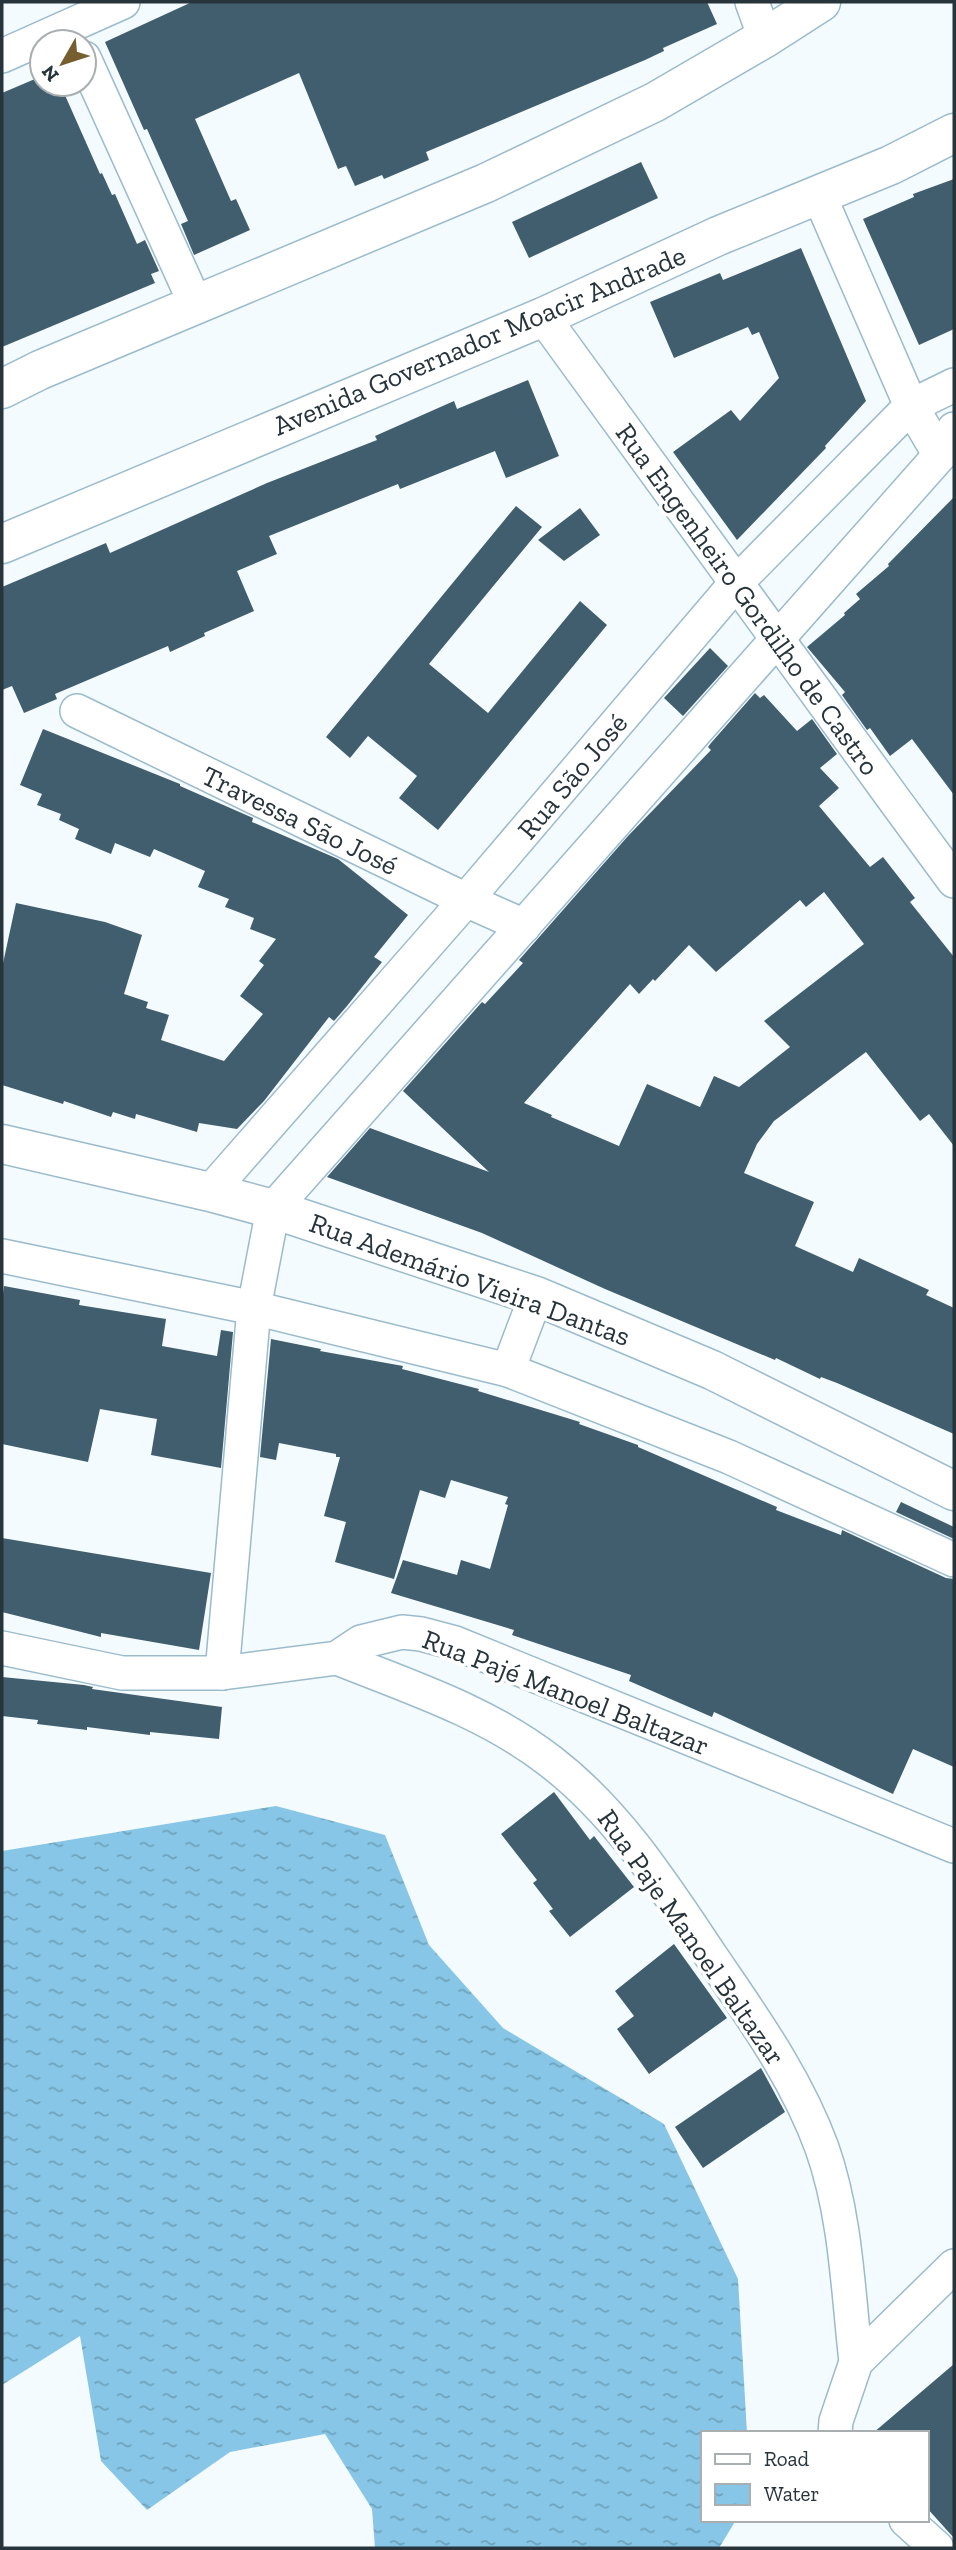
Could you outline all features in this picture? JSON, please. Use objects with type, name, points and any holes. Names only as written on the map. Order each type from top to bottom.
[{"type":"street","points":[[82,28],[123,2]]},
{"type":"street","points":[[752,2],[765,38]]},
{"type":"street","points":[[2,388],[486,183],[654,102],[765,38],[821,2]]},
{"type":"street","points":[[2,56],[28,48]]},
{"type":"street","points":[[98,89],[196,305]]},
{"type":"street","name":"Avenida Governador Moacir Andrade","points":[[2,544],[543,317],[718,236],[891,165],[954,133]]},
{"type":"street","points":[[222,1673],[254,1308],[273,1209],[947,442],[911,407],[819,195]]},
{"type":"street","name":"Rua Engenheiro Gordilho de Castro","points":[[543,317],[737,582],[775,639],[954,881]]},
{"type":"street","name":"Rua São José","points":[[210,1192],[466,901],[737,582],[911,407],[954,385]]},
{"type":"street","name":"Travessa São José","points":[[77,711],[466,901],[524,926]]},
{"type":"street","name":"Rua Ademário Vieira Dantas","points":[[2,1144],[273,1209],[536,1296],[712,1370],[954,1491]]},
{"type":"street","points":[[2,1256],[254,1308],[508,1370],[729,1457],[954,1560]]},
{"type":"street","points":[[508,1370],[536,1296]]},
{"type":"street","name":"Rua Pajé Manoel Baltazar","points":[[2,1647],[122,1673],[222,1673],[337,1658],[361,1642],[402,1632],[421,1634],[455,1643],[954,1846]]},
{"type":"street","name":"Rua Paje Manoel Baltazar","points":[[337,1658],[447,1701],[503,1729],[550,1760],[589,1793],[631,1842],[768,2041],[794,2083],[822,2149],[840,2219],[856,2362],[835,2421],[835,2431]]},
{"type":"street","name":"Rua Paje Manoel Baltazar","points":[[856,2362],[954,2266]]},
{"type":"street","points":[[908,2522],[937,2548]]},
{"type":"water","points":[[276,1806],[385,1835],[429,1945],[503,2028],[664,2124],[738,2279],[747,2431],[701,2431],[701,2522],[735,2522],[719,2548],[375,2548],[372,2509],[325,2434],[230,2452],[147,2510],[101,2461],[80,2336],[2,2385],[2,1851]]},
{"type":"building","points":[[192,2],[707,2],[717,24],[663,48],[664,51],[645,60],[426,152],[429,160],[384,179],[382,175],[355,186],[346,166],[338,169],[299,73],[195,119],[231,201],[236,199],[250,230],[194,255],[181,224],[188,221],[105,42]]},
{"type":"building","points":[[28,82],[28,98],[66,98],[100,174],[102,173],[112,195],[115,194],[137,244],[145,240],[159,271],[151,274],[155,283],[2,347],[2,93]]},
{"type":"building","points":[[641,162],[658,198],[529,258],[512,222]]},
{"type":"building","points":[[954,179],[954,329],[919,345],[863,219],[914,197],[913,194]]},
{"type":"building","points":[[801,248],[866,401],[826,448],[737,540],[673,452],[731,410],[740,421],[779,378],[759,332],[752,335],[748,327],[674,358],[650,302],[720,273],[723,280]]},
{"type":"building","points":[[528,380],[559,456],[506,478],[495,451],[400,489],[398,484],[269,536],[277,554],[237,571],[254,611],[204,633],[205,636],[170,652],[168,646],[55,694],[57,699],[24,713],[12,686],[2,690],[2,587],[106,543],[110,553],[267,483],[377,440],[375,436],[454,401],[457,409]]},
{"type":"building","points":[[954,497],[954,795],[912,739],[890,756],[842,695],[845,692],[807,647],[845,615],[860,599],[856,594],[889,566]]},
{"type":"building","points":[[516,506],[542,527],[429,664],[488,713],[580,601],[607,625],[438,830],[399,798],[417,776],[368,736],[350,758],[326,737]]},
{"type":"building","points":[[580,508],[600,535],[564,561],[538,540]]},
{"type":"building","points":[[710,648],[728,666],[683,716],[664,698]]},
{"type":"building","points":[[755,693],[760,698],[764,695],[797,731],[812,719],[837,754],[820,768],[839,788],[819,806],[870,867],[883,857],[915,898],[910,902],[954,957],[954,1146],[929,1114],[920,1121],[866,1052],[774,1121],[757,1144],[744,1173],[814,1202],[795,1246],[853,1272],[859,1258],[929,1290],[926,1295],[954,1308],[954,1434],[837,1383],[821,1377],[820,1379],[776,1358],[775,1360],[605,1289],[482,1233],[327,1177],[370,1128],[489,1172],[403,1091],[482,1002],[485,1004],[523,963],[519,960],[628,836],[711,750],[708,747]],"holes":[[[824,892],[864,944],[764,1021],[790,1047],[739,1087],[714,1076],[700,1107],[647,1084],[619,1146],[524,1103],[630,984],[639,994],[689,945],[716,972],[800,900],[806,907]]]},
{"type":"building","points":[[43,729],[180,784],[253,818],[252,822],[338,859],[408,915],[374,957],[382,962],[347,1006],[334,1021],[329,1017],[264,1101],[237,1129],[199,1123],[197,1132],[136,1114],[135,1119],[113,1112],[111,1117],[64,1101],[63,1104],[2,1085],[2,968],[16,903],[105,922],[142,935],[124,994],[148,1002],[146,1008],[169,1015],[161,1040],[224,1061],[263,1014],[240,996],[264,965],[259,961],[276,939],[250,929],[254,918],[225,907],[229,899],[198,887],[205,871],[154,849],[150,857],[115,843],[111,854],[75,839],[79,829],[59,820],[61,814],[37,805],[42,794],[20,785]]},
{"type":"building","points":[[4,1286],[80,1300],[79,1305],[166,1319],[162,1346],[217,1356],[221,1330],[233,1332],[221,1468],[151,1455],[157,1419],[100,1409],[88,1462],[2,1444]]},
{"type":"building","points":[[271,1339],[403,1366],[402,1369],[479,1389],[478,1391],[580,1422],[579,1424],[638,1445],[777,1507],[776,1510],[841,1535],[842,1530],[946,1578],[954,1579],[954,1767],[913,1749],[893,1794],[714,1712],[712,1717],[629,1681],[631,1675],[512,1635],[514,1630],[391,1593],[403,1560],[457,1575],[461,1560],[490,1569],[508,1497],[451,1480],[445,1498],[420,1490],[394,1579],[335,1562],[346,1522],[324,1516],[340,1457],[279,1443],[276,1460],[260,1457]]},
{"type":"building","points":[[901,1502],[954,1527],[954,1539],[896,1512]]},
{"type":"building","points":[[2,1538],[211,1573],[199,1650],[101,1633],[101,1637],[2,1612]]},
{"type":"building","points":[[2,1677],[84,1685],[93,1687],[92,1689],[222,1707],[219,1739],[150,1732],[150,1735],[87,1727],[87,1730],[37,1724],[38,1720],[2,1716]]},
{"type":"building","points":[[554,1792],[590,1840],[594,1836],[634,1887],[570,1937],[549,1911],[553,1909],[533,1883],[537,1880],[501,1834]]},
{"type":"building","points":[[674,1944],[727,2018],[649,2074],[617,2029],[634,2016],[615,1991]]},
{"type":"building","points":[[761,2068],[785,2112],[703,2168],[675,2127]]},
{"type":"building","points":[[954,2364],[954,2538],[928,2509],[928,2431],[875,2431]]}]
